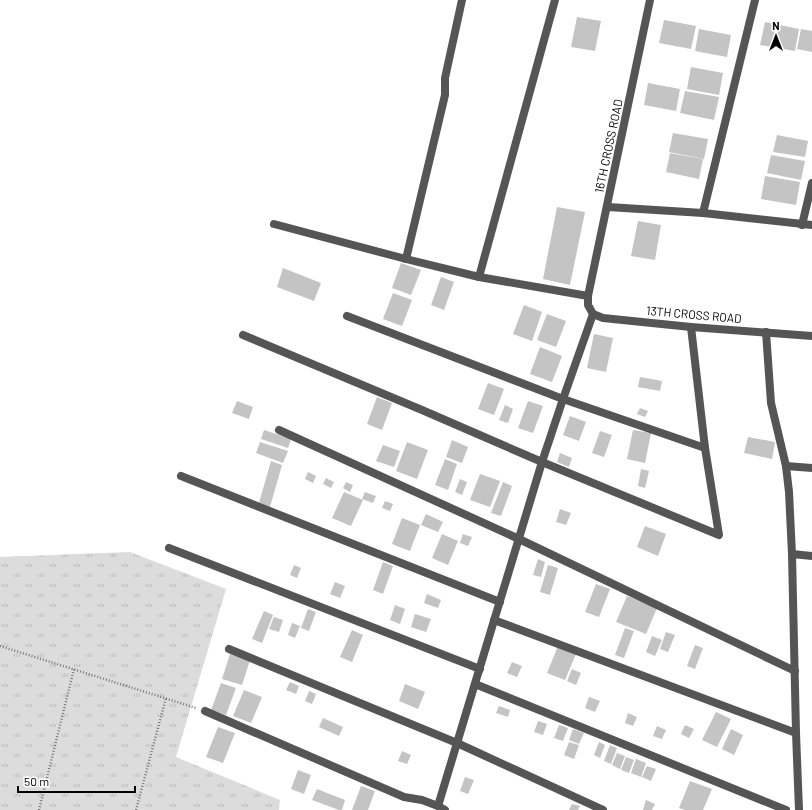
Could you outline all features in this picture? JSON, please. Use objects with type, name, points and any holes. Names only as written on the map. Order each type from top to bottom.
[{"type":"street","points":[[406,259],[445,95],[445,78],[462,0]]},
{"type":"street","points":[[479,277],[555,0]]},
{"type":"street","name":"16TH CROSS ROAD","points":[[588,296],[608,207],[650,0]]},
{"type":"street","points":[[703,213],[755,0]]},
{"type":"street","points":[[802,225],[812,183]]},
{"type":"street","points":[[608,207],[703,213],[812,225]]},
{"type":"street","points":[[205,710],[404,797],[422,800],[442,808],[456,743],[542,462],[593,314],[588,306],[588,296],[479,277],[274,224]]},
{"type":"street","name":"13TH CROSS ROAD","points":[[593,314],[603,318],[691,327],[812,336]]},
{"type":"street","points":[[347,316],[563,399],[705,448]]},
{"type":"street","points":[[243,335],[542,462],[719,534],[705,448],[691,327]]},
{"type":"street","points":[[766,332],[771,403],[786,466],[789,492],[799,810]]},
{"type":"street","points":[[279,430],[519,539],[795,671]]},
{"type":"street","points":[[786,466],[812,468]]},
{"type":"street","points":[[181,476],[500,602]]},
{"type":"street","points":[[169,548],[480,668]]},
{"type":"street","points":[[792,554],[812,556]]},
{"type":"street","points":[[494,620],[796,733]]},
{"type":"street","points":[[229,649],[456,743],[603,810]]},
{"type":"street","points":[[475,684],[786,810]]},
{"type":"path","points":[[0,646],[205,710]]},
{"type":"path","points":[[39,810],[74,669]]},
{"type":"path","points":[[136,810],[166,698]]},
{"type":"green space","points":[[130,552],[226,589],[176,757],[280,800],[279,810],[0,810],[0,557]]},
{"type":"building","points":[[577,17],[601,21],[595,51],[571,47]]},
{"type":"building","points":[[664,20],[696,26],[691,49],[659,43]]},
{"type":"building","points":[[765,22],[799,29],[795,51],[760,45]]},
{"type":"building","points":[[699,29],[731,35],[727,57],[695,51]]},
{"type":"building","points":[[801,29],[812,31],[812,52],[797,49]]},
{"type":"building","points":[[691,67],[723,73],[719,95],[687,89]]},
{"type":"building","points":[[648,83],[680,89],[676,111],[644,105]]},
{"type":"building","points":[[685,91],[719,97],[714,120],[680,113]]},
{"type":"building","points":[[673,133],[708,139],[704,159],[669,152]]},
{"type":"building","points":[[777,135],[808,141],[805,157],[773,152]]},
{"type":"building","points":[[670,153],[703,159],[699,179],[666,172]]},
{"type":"building","points":[[771,155],[805,161],[801,180],[767,173]]},
{"type":"building","points":[[765,176],[800,182],[796,205],[761,199]]},
{"type":"building","points":[[557,207],[585,212],[570,285],[543,279]]},
{"type":"building","points":[[638,221],[661,225],[655,260],[631,256]]},
{"type":"building","points":[[401,263],[421,270],[411,295],[392,288]]},
{"type":"building","points":[[283,268],[321,283],[314,301],[277,287]]},
{"type":"building","points":[[441,277],[454,282],[444,310],[431,305]]},
{"type":"building","points":[[393,293],[412,300],[402,326],[383,319]]},
{"type":"building","points":[[524,305],[542,312],[532,341],[513,334]]},
{"type":"building","points":[[547,314],[566,321],[556,347],[537,340]]},
{"type":"building","points":[[594,334],[613,338],[606,372],[587,368]]},
{"type":"building","points":[[540,347],[562,356],[552,382],[530,374]]},
{"type":"building","points":[[640,377],[662,381],[660,391],[638,387]]},
{"type":"building","points":[[488,383],[504,389],[494,415],[478,409]]},
{"type":"building","points":[[377,397],[392,403],[382,430],[367,424]]},
{"type":"building","points":[[237,401],[253,407],[249,419],[232,413]]},
{"type":"building","points":[[528,401],[543,406],[533,433],[518,428]]},
{"type":"building","points":[[505,405],[513,409],[508,423],[499,420]]},
{"type":"building","points":[[640,408],[648,411],[645,417],[637,414]]},
{"type":"building","points":[[570,416],[586,422],[579,441],[563,435]]},
{"type":"building","points":[[264,430],[291,439],[288,448],[261,439]]},
{"type":"building","points":[[633,430],[651,433],[645,463],[627,459]]},
{"type":"building","points":[[600,431],[612,435],[604,457],[592,453]]},
{"type":"building","points":[[748,437],[775,442],[772,459],[744,453]]},
{"type":"building","points":[[452,440],[468,447],[462,463],[446,457]]},
{"type":"building","points":[[260,442],[288,451],[283,463],[256,453]]},
{"type":"building","points":[[407,442],[428,450],[417,479],[396,471]]},
{"type":"building","points":[[383,445],[400,451],[394,467],[376,461]]},
{"type":"building","points":[[560,453],[572,458],[569,467],[557,462]]},
{"type":"building","points":[[445,459],[457,464],[448,490],[435,485]]},
{"type":"building","points":[[271,461],[282,465],[270,507],[259,503]]},
{"type":"building","points":[[641,469],[649,471],[645,488],[638,486]]},
{"type":"building","points":[[308,472],[316,476],[313,483],[305,479]]},
{"type":"building","points":[[480,474],[500,481],[490,507],[470,500]]},
{"type":"building","points":[[326,478],[334,482],[331,488],[323,484]]},
{"type":"building","points":[[460,479],[467,482],[462,495],[455,492]]},
{"type":"building","points":[[346,482],[353,485],[350,492],[343,488]]},
{"type":"building","points":[[503,482],[512,486],[501,516],[491,513]]},
{"type":"building","points":[[344,492],[363,500],[351,526],[332,518]]},
{"type":"building","points":[[365,492],[376,496],[373,503],[362,499]]},
{"type":"building","points":[[385,501],[393,504],[390,511],[382,508]]},
{"type":"building","points":[[560,509],[571,513],[566,525],[556,522]]},
{"type":"building","points":[[426,514],[443,522],[438,532],[421,525]]},
{"type":"building","points":[[402,518],[420,525],[410,551],[392,544]]},
{"type":"building","points":[[645,526],[666,534],[658,556],[637,547]]},
{"type":"building","points":[[442,534],[458,541],[448,565],[432,558]]},
{"type":"building","points":[[463,534],[472,537],[468,546],[460,543]]},
{"type":"building","points":[[538,559],[545,562],[541,577],[533,575]]},
{"type":"building","points":[[383,562],[393,566],[383,594],[373,590]]},
{"type":"building","points":[[294,565],[301,568],[297,578],[290,575]]},
{"type":"building","points":[[548,565],[558,568],[550,595],[540,592]]},
{"type":"building","points":[[335,582],[345,586],[340,598],[330,594]]},
{"type":"building","points":[[596,584],[610,589],[599,617],[585,612]]},
{"type":"building","points":[[427,594],[441,600],[438,608],[424,603]]},
{"type":"building","points":[[627,596],[657,608],[646,634],[616,622]]},
{"type":"building","points":[[395,605],[405,609],[400,624],[390,620]]},
{"type":"building","points":[[308,609],[316,612],[309,631],[301,628]]},
{"type":"building","points":[[264,611],[273,615],[262,643],[252,639]]},
{"type":"building","points":[[415,614],[431,619],[426,632],[411,627]]},
{"type":"building","points":[[274,617],[283,620],[279,632],[269,629]]},
{"type":"building","points":[[292,623],[300,626],[295,638],[288,635]]},
{"type":"building","points":[[625,628],[634,631],[624,658],[615,655]]},
{"type":"building","points":[[352,630],[363,635],[352,662],[340,657]]},
{"type":"building","points":[[666,632],[675,635],[668,652],[660,649]]},
{"type":"building","points":[[652,636],[662,640],[655,656],[646,652]]},
{"type":"building","points":[[695,645],[703,648],[695,669],[687,666]]},
{"type":"building","points":[[558,646],[576,654],[565,680],[547,673]]},
{"type":"building","points":[[230,654],[250,660],[242,685],[222,679]]},
{"type":"building","points":[[512,662],[522,666],[517,677],[507,673]]},
{"type":"building","points":[[572,669],[581,673],[576,685],[567,681]]},
{"type":"building","points":[[290,682],[299,686],[296,694],[286,690]]},
{"type":"building","points":[[221,683],[236,688],[226,715],[211,710]]},
{"type":"building","points":[[405,684],[425,692],[418,709],[399,701]]},
{"type":"building","points":[[244,690],[262,697],[251,723],[233,716]]},
{"type":"building","points":[[309,691],[316,694],[312,704],[305,701]]},
{"type":"building","points":[[589,697],[600,701],[595,712],[585,708]]},
{"type":"building","points":[[499,706],[510,710],[508,717],[496,713]]},
{"type":"building","points":[[716,712],[731,719],[717,747],[702,740]]},
{"type":"building","points":[[628,713],[637,717],[633,726],[625,723]]},
{"type":"building","points":[[323,718],[343,727],[339,736],[319,727]]},
{"type":"building","points":[[538,721],[547,724],[543,735],[534,732]]},
{"type":"building","points":[[559,725],[568,728],[563,741],[554,738]]},
{"type":"building","points":[[685,725],[694,729],[689,738],[681,734]]},
{"type":"building","points":[[657,726],[666,730],[662,739],[653,736]]},
{"type":"building","points":[[218,727],[235,733],[223,763],[206,757]]},
{"type":"building","points":[[573,729],[584,733],[579,744],[569,740]]},
{"type":"building","points":[[731,729],[743,735],[734,755],[722,749]]},
{"type":"building","points":[[569,742],[579,745],[574,759],[564,755]]},
{"type":"building","points":[[599,742],[605,745],[600,758],[594,755]]},
{"type":"building","points":[[610,745],[617,748],[611,764],[604,761]]},
{"type":"building","points":[[402,751],[411,755],[407,764],[398,761]]},
{"type":"building","points":[[617,753],[625,756],[620,769],[612,765]]},
{"type":"building","points":[[626,757],[634,760],[629,773],[621,770]]},
{"type":"building","points":[[636,759],[646,763],[641,777],[631,773]]},
{"type":"building","points":[[647,766],[656,769],[651,781],[642,777]]},
{"type":"building","points":[[298,770],[311,775],[304,794],[291,789]]},
{"type":"building","points":[[465,777],[474,780],[468,794],[460,791]]},
{"type":"building","points":[[690,781],[712,789],[703,810],[685,810],[679,808]]},
{"type":"building","points":[[361,786],[375,791],[368,810],[352,810]]},
{"type":"building","points":[[317,789],[345,800],[342,810],[312,800]]},
{"type":"building","points":[[646,800],[655,804],[652,810],[643,810]]},
{"type":"building","points":[[572,804],[580,806],[578,810],[569,810]]}]
